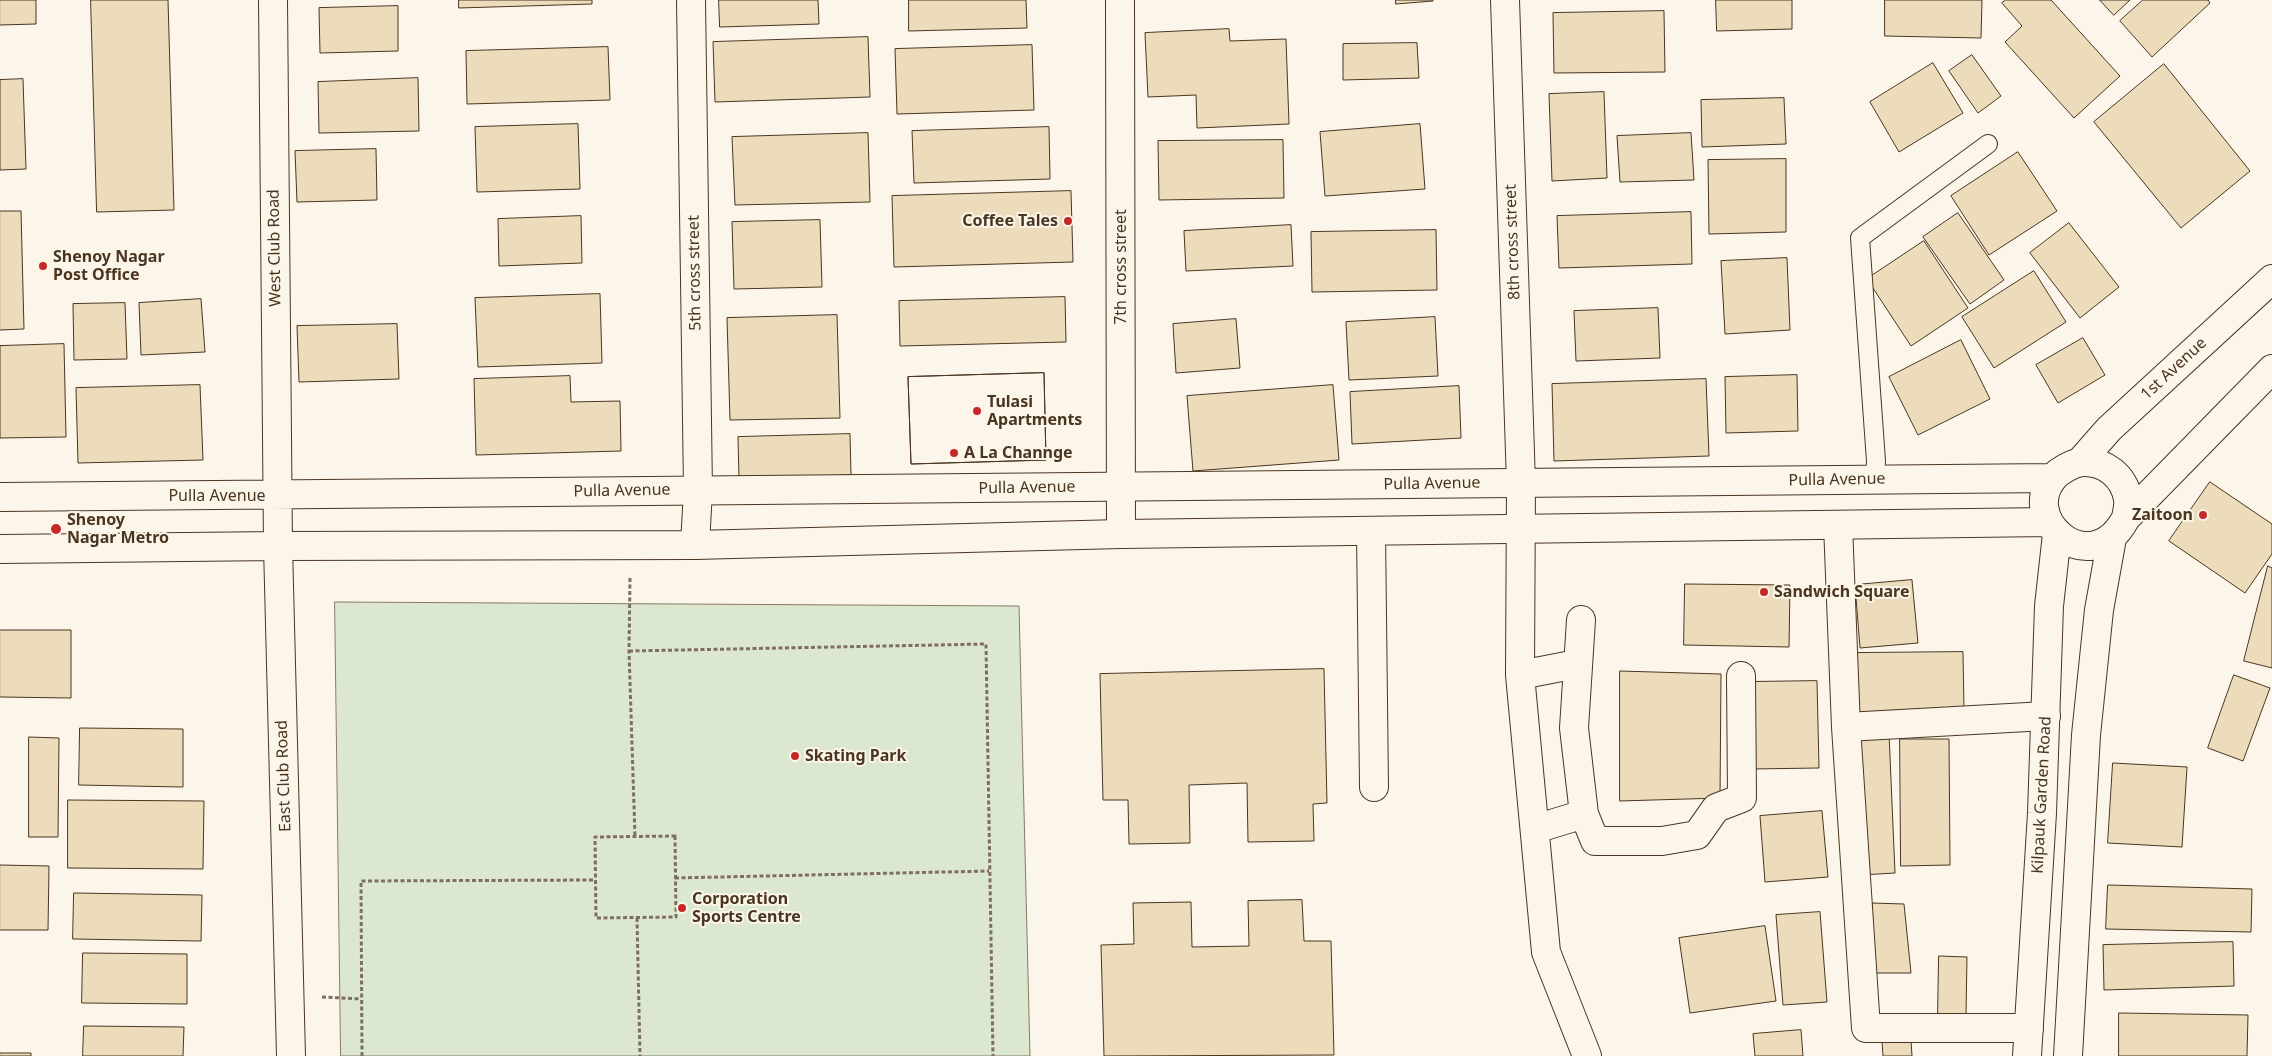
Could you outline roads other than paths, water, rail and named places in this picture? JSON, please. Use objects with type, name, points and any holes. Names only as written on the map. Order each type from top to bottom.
[{"type":"street","name":"West Club Road","points":[[273,0],[278,495]]},
{"type":"street","name":"5th cross street","points":[[691,0],[698,490],[695,545]]},
{"type":"street","name":"7th cross street","points":[[1120,0],[1121,534]]},
{"type":"street","name":"8th cross street","points":[[1505,0],[1521,483],[1520,675],[1546,952],[1587,1056]]},
{"type":"street","name":"1st Avenue","points":[[2080,462],[2109,429],[2272,279]]},
{"type":"street","points":[[2068,1056],[2086,735],[2099,610],[2120,528],[2129,500],[2124,484],[2112,471],[2097,463],[2080,462],[2065,468],[2053,478],[2046,492],[2044,507],[2053,528],[2069,543],[2084,546],[2099,545],[2120,528],[2272,369]]},
{"type":"street","name":"Pulla Avenue","points":[[0,498],[2053,478]]},
{"type":"street","name":"East Club Road","points":[[278,495],[291,1056]]},
{"type":"street","points":[[0,549],[695,545],[1121,534],[1838,525],[2053,528]]},
{"type":"street","points":[[1838,525],[1846,727],[1866,1028],[2029,1028]]},
{"type":"street","name":"Kilpauk Garden Road","points":[[2027,1056],[2042,812],[2053,528]]},
{"type":"street","points":[[1371,531],[1374,787]]},
{"type":"street","points":[[1581,620],[1574,728],[1584,814],[1595,841],[1662,841],[1697,835],[1716,808],[1742,798],[1742,676]]},
{"type":"street","points":[[1520,675],[1577,664]]},
{"type":"street","points":[[1846,727],[2046,716]]},
{"type":"street","points":[[1535,828],[1584,814]]},
{"type":"lane","points":[[1875,479],[1876,461],[1860,238],[1988,144]]},
{"type":"place","name":"Coffee Tales","points":[[1068,221]]},
{"type":"place","name":"Shenoy Nagar Post Office","points":[[43,266]]},
{"type":"place","name":"Tulasi Apartments","points":[[977,411]]},
{"type":"place","name":"A La Channge","points":[[954,453]]},
{"type":"place","name":"Zaitoon","points":[[2203,515]]},
{"type":"place","name":"Shenoy Nagar Metro","points":[[56,529]]},
{"type":"place","name":"Sandwich Square","points":[[1764,592]]},
{"type":"place","name":"Skating Park","points":[[795,756]]},
{"type":"place","name":"Corporation Sports Centre","points":[[682,908]]}]
